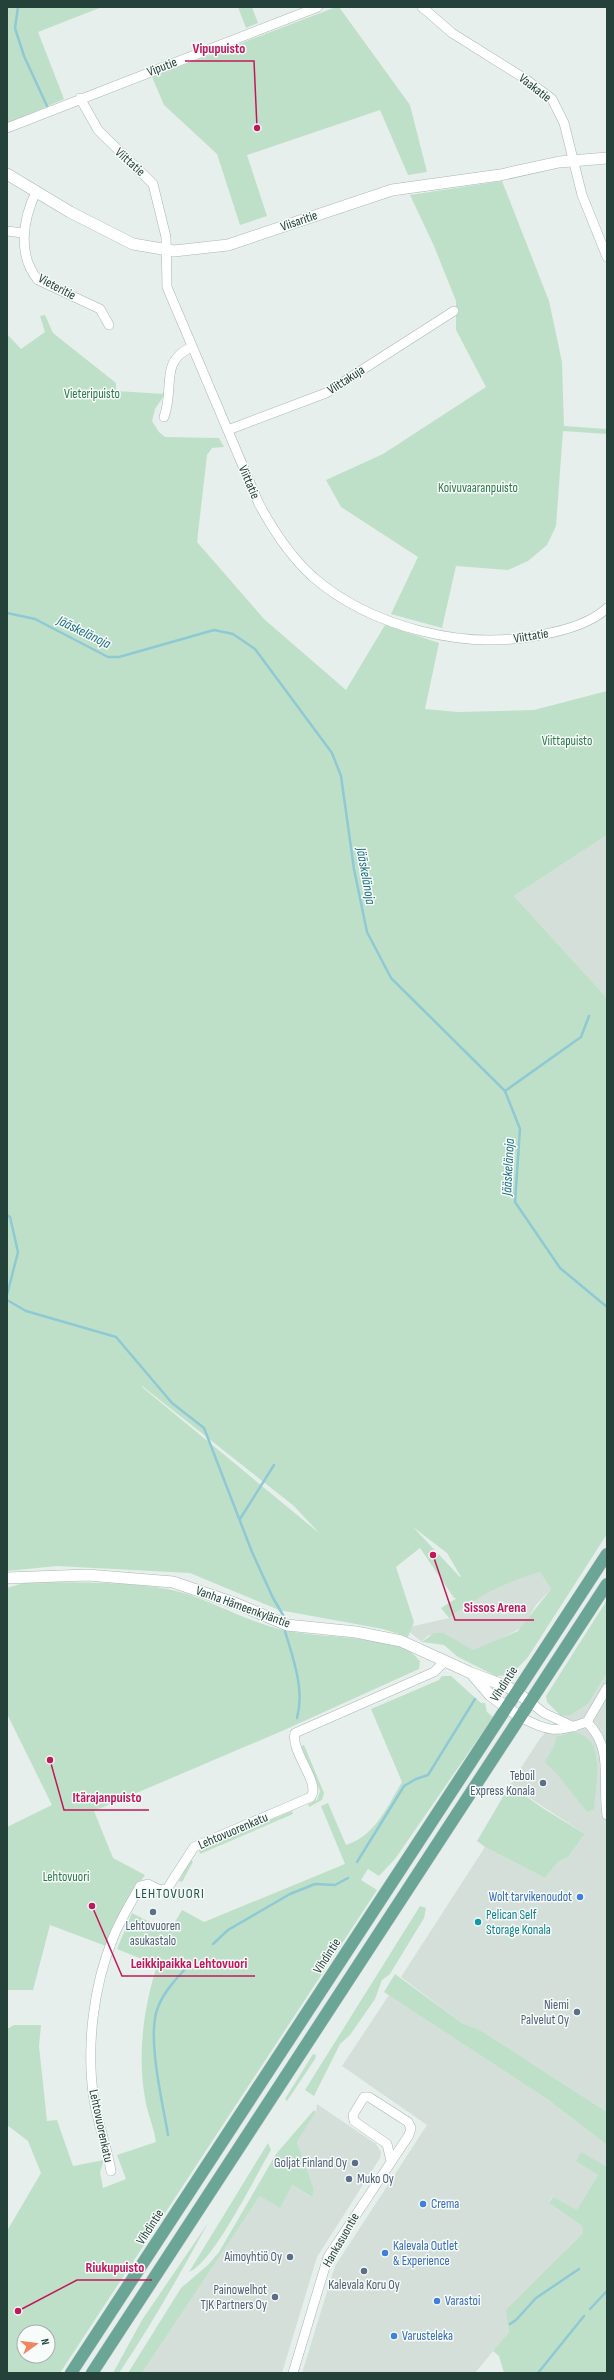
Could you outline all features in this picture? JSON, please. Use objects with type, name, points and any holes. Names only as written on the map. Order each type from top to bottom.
[{"type":"main road","name":"Vihdintie","points":[[71,2373],[607,1554]]},
{"type":"main road","points":[[92,2373],[607,1584]]},
{"type":"street","name":"Viputie","points":[[7,128],[80,98],[318,7]]},
{"type":"street","name":"Vaakatie","points":[[422,7],[452,33],[522,77],[552,99],[564,123],[582,195],[607,257]]},
{"type":"street","name":"Viittatie","points":[[80,98],[98,130],[153,184],[166,237],[167,287],[259,504],[288,548],[314,578],[344,598],[380,617],[412,629],[434,634],[496,640],[522,639],[569,628],[588,621],[607,608]]},
{"type":"street","name":"Viisaritie","points":[[7,174],[99,228],[133,244],[166,251],[228,245],[392,190],[500,175],[574,160],[607,158]]},
{"type":"street","name":"Vieteritie","points":[[36,192],[26,218],[23,233],[30,266],[38,280],[100,309],[109,325]]},
{"type":"street","points":[[7,231],[23,233]]},
{"type":"street","name":"Viittakuja","points":[[228,430],[326,393],[454,311]]},
{"type":"street","points":[[164,417],[169,403],[171,365],[177,355],[192,347]]},
{"type":"street","name":"Vanha Hämeenkyläntie","points":[[7,1578],[87,1575],[174,1582],[237,1604],[287,1625],[356,1632],[401,1641],[516,1692],[530,1702]]},
{"type":"street","name":"Lehtovuorenkatu","points":[[111,2171],[94,2101],[91,2064],[93,2022],[98,1991],[108,1952],[120,1922],[140,1886],[148,1884],[160,1890],[167,1889],[194,1847],[311,1797],[314,1789],[295,1745],[295,1732],[434,1672],[445,1661]]},
{"type":"street","name":"Vanha Hämeenkyläntie","points":[[471,1673],[490,1695],[520,1717]]},
{"type":"street","points":[[520,1717],[539,1727],[557,1731],[574,1727],[587,1722],[607,1688]]},
{"type":"street","points":[[530,1702],[544,1713],[574,1727]]},
{"type":"street","points":[[587,1722],[597,1733],[604,1749],[607,1815]]},
{"type":"street","name":"Hankasuontie","points":[[292,2373],[328,2257],[409,2135],[411,2128],[408,2122],[369,2097],[364,2097],[353,2115],[354,2121],[387,2144],[391,2161]]},
{"type":"shaded area","points":[[607,835],[607,998],[514,896]]},
{"type":"shaded area","points":[[540,1571],[551,1589],[536,1605],[523,1627],[492,1643],[473,1651],[444,1633],[427,1636],[422,1642],[405,1628],[449,1618],[474,1599],[497,1586]]},
{"type":"shaded area","points":[[607,1673],[607,2112],[480,2030],[462,2023],[401,1977],[485,1847],[545,1878],[558,1862],[568,1857],[585,1834],[510,1785],[539,1740],[560,1715],[571,1715],[588,1704]]},
{"type":"shaded area","points":[[389,1995],[547,2099],[607,2145],[607,2167],[598,2175],[577,2211],[552,2197],[549,2203],[582,2226],[583,2233],[507,2310],[509,2332],[475,2373],[302,2373],[335,2266],[427,2125],[342,2066]]},
{"type":"shaded area","points":[[317,2104],[376,2144],[381,2152],[380,2158],[317,2257],[282,2373],[142,2373],[260,2196],[292,2185],[311,2197],[314,2189],[297,2142],[316,2112]]},
{"type":"green space","points":[[7,7],[102,7],[38,32],[64,99],[7,124]]},
{"type":"green space","points":[[238,7],[252,7],[258,23],[246,28]]},
{"type":"green space","points":[[339,7],[410,105],[427,172],[408,175],[380,110],[247,155],[267,216],[240,225],[217,154],[164,105],[152,77]]},
{"type":"green space","name":"Koivuvaaranpuisto","points":[[502,181],[549,301],[562,362],[564,426],[607,429],[607,434],[563,431],[556,526],[547,545],[528,561],[508,570],[456,566],[442,628],[391,614],[418,557],[341,507],[326,480],[383,454],[486,387],[456,330],[456,301],[434,246],[410,195]]},
{"type":"green space","points":[[45,315],[53,333],[116,383],[116,391],[165,394],[155,409],[152,421],[159,432],[165,437],[219,438],[224,447],[212,448],[207,455],[197,542],[264,619],[346,690],[385,625],[439,643],[425,709],[458,712],[534,710],[607,691],[607,835],[514,896],[607,998],[607,1534],[528,1657],[511,1675],[496,1676],[458,1657],[444,1645],[422,1642],[434,1633],[444,1633],[473,1650],[518,1631],[551,1589],[540,1572],[515,1580],[492,1590],[449,1618],[441,1608],[457,1598],[454,1598],[420,1548],[396,1567],[414,1622],[408,1637],[383,1629],[279,1610],[190,1573],[57,1566],[7,1571],[7,334],[21,349],[45,332],[40,316]],"holes":[[[142,1387],[294,1506],[319,1533]],[[413,1527],[447,1553],[461,1577],[460,1577]]]},
{"type":"green space","name":"Lehtovuori","points":[[27,1582],[127,1584],[166,1589],[184,1593],[262,1624],[276,1628],[303,1633],[364,1639],[393,1645],[408,1650],[420,1661],[419,1669],[282,1731],[94,1811],[113,1858],[145,1875],[130,1896],[106,1946],[50,1925],[33,1990],[7,1990],[7,1827],[52,1805],[7,1714],[7,1588]]},
{"type":"green space","points":[[607,1600],[607,1673],[588,1704],[571,1715],[560,1715],[547,1702],[546,1696]]},
{"type":"green space","points":[[442,1676],[451,1676],[481,1703],[485,1703],[487,1712],[493,1717],[395,1859],[379,1876],[368,1869],[361,1880],[377,1890],[60,2373],[7,2373],[7,2231],[41,2173],[28,2141],[7,2125],[7,2029],[14,2025],[41,2025],[39,2046],[47,2121],[57,2120],[73,2166],[104,2160],[100,2172],[103,2188],[126,2179],[117,2155],[156,2142],[146,2104],[143,2081],[142,2047],[145,2014],[157,1965],[117,1949],[132,1913],[169,1932],[182,1910],[204,1922],[345,1864],[321,1806],[328,1803],[346,1845],[356,1841],[373,1828],[402,1782],[371,1709],[439,1680]]},
{"type":"green space","points":[[573,1732],[584,1736],[591,1743],[595,1752],[597,1776],[594,1810],[587,1812],[557,1774],[545,1762],[555,1744],[556,1737]]},
{"type":"green space","points":[[304,1745],[324,1793],[322,1800],[309,1807],[308,1804],[317,1800],[320,1791],[301,1746]]},
{"type":"green space","points":[[510,1785],[544,1809],[585,1834],[568,1857],[558,1862],[545,1878],[485,1847],[477,1841]]},
{"type":"green space","points":[[292,1811],[293,1814],[200,1854],[199,1850]]},
{"type":"green space","points":[[191,1860],[193,1862],[182,1882],[179,1881]]},
{"type":"green space","points":[[420,1906],[426,1908],[424,1918],[390,1974],[382,1980],[375,1999],[350,2035],[340,2044],[314,2096],[305,2090]]},
{"type":"green space","points":[[395,1974],[462,2023],[480,2030],[607,2112],[607,2145],[547,2099],[384,1992]]},
{"type":"green space","points":[[313,2054],[316,2055],[315,2059],[287,2101],[285,2099]]},
{"type":"green space","points":[[314,2110],[316,2112],[297,2142],[314,2189],[312,2197],[292,2185],[280,2208],[260,2196],[142,2373],[128,2373],[181,2288],[208,2265],[219,2252],[276,2154]]},
{"type":"green space","points":[[268,2143],[271,2150],[222,2236],[199,2265],[189,2272]]},
{"type":"green space","points":[[581,2152],[607,2167],[607,2373],[504,2373],[499,2356],[493,2351],[509,2332],[506,2310],[583,2233],[582,2226],[549,2203],[553,2197],[577,2210],[598,2175],[576,2161]]},
{"type":"green space","points":[[208,2223],[143,2336],[119,2373],[113,2373],[142,2320]]},
{"type":"waterway","points":[[18,7],[15,28],[24,56],[47,106]]},
{"type":"waterway","name":"Jääskelänoja","points":[[7,613],[35,619],[108,657],[119,657],[214,630],[233,634],[255,649],[332,753],[341,776],[354,869],[367,932],[391,978],[505,1091],[520,1129],[515,1202],[560,1268],[607,1307]]},
{"type":"waterway","points":[[505,1091],[581,1037],[589,1016]]},
{"type":"waterway","points":[[7,1215],[10,1217],[18,1252],[7,1295]]},
{"type":"waterway","points":[[7,1300],[26,1311],[116,1337],[172,1403],[204,1428],[252,1552],[273,1598],[283,1615]]},
{"type":"waterway","points":[[240,1519],[274,1465]]},
{"type":"waterway","points":[[285,1631],[299,1685],[300,1696],[297,1718]]},
{"type":"waterway","points":[[357,1862],[404,1786],[416,1779],[428,1775],[475,1699]]},
{"type":"waterway","points":[[213,1944],[228,1930],[290,1894],[315,1884],[335,1885],[348,1878]]},
{"type":"waterway","points":[[168,2135],[159,2089],[154,2035],[155,2020],[158,2007],[163,1996],[186,1968]]},
{"type":"waterway","points":[[510,2324],[516,2320],[536,2298],[579,2269]]},
{"type":"waterway","points":[[590,2309],[607,2291]]},
{"type":"waterway","points":[[538,2373],[584,2316]]},
{"type":"place","name":"Vipupuisto","points":[[257,128]]},
{"type":"place","name":"Sissos Arena","points":[[433,1555]]},
{"type":"place","name":"Itärajanpuisto","points":[[50,1760]]},
{"type":"place","name":"Teboil Express Konala","points":[[543,1783]]},
{"type":"place","name":"Wolt tarvikenoudot","points":[[580,1897]]},
{"type":"place","name":"Leikkipaikka Lehtovuori","points":[[92,1906]]},
{"type":"place","name":"Lehtovuoren asukastalo","points":[[153,1912]]},
{"type":"place","name":"Pelican Self Storage Konala","points":[[478,1922]]},
{"type":"place","name":"Niemi Palvelut Oy","points":[[577,2012]]},
{"type":"place","name":"Goljat Finland Oy","points":[[355,2163]]},
{"type":"place","name":"Muko Oy","points":[[349,2179]]},
{"type":"place","name":"Crema","points":[[423,2204]]},
{"type":"place","name":"Kalevala Outlet & Experience","points":[[385,2253]]},
{"type":"place","name":"Aimoyhtiö Oy","points":[[290,2257]]},
{"type":"place","name":"Kalevala Koru Oy","points":[[364,2271]]},
{"type":"place","name":"Painowelhot TJK Partners Oy","points":[[275,2297]]},
{"type":"place","name":"Varastoi","points":[[437,2301]]},
{"type":"place","name":"Riukupuisto","points":[[18,2311]]},
{"type":"place","name":"Varusteleka","points":[[394,2336]]},
{"type":"district","name":"LEHTOVUORI","points":[[170,1893]]},
{"type":"park label","name":"Vieteripuisto","points":[[92,394]]},
{"type":"park label","name":"Viittapuisto","points":[[567,741]]}]
